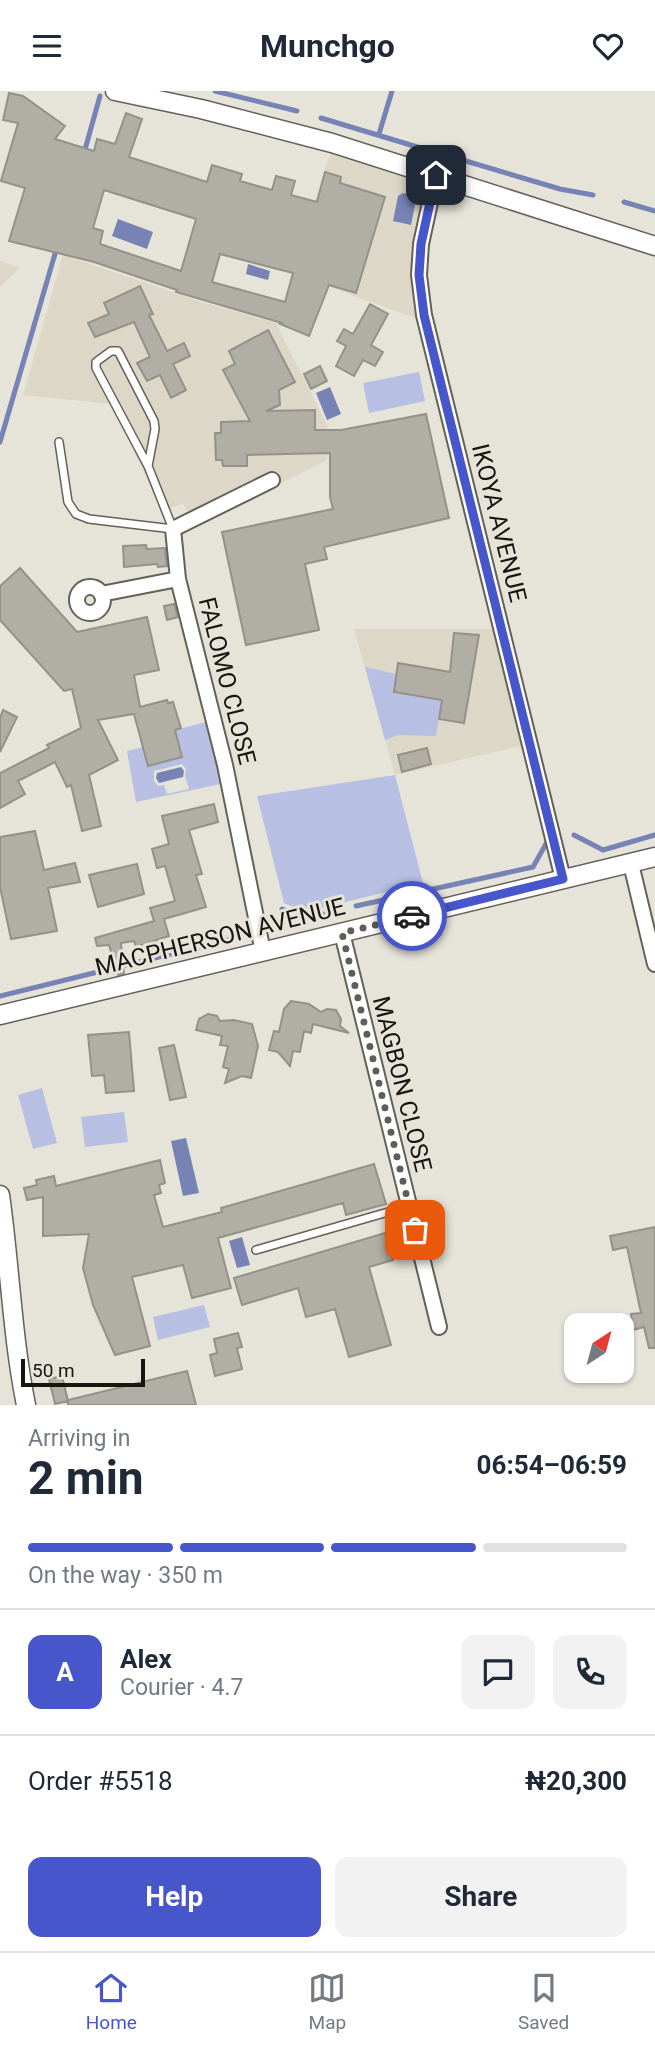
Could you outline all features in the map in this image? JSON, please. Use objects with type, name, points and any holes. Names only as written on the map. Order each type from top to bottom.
[{"type":"street","points":[[115,91],[201,109],[332,143],[655,246]]},
{"type":"street","name":"IKOYA AVENUE","points":[[436,175],[421,244],[419,275],[424,315],[563,879]]},
{"type":"street","points":[[173,529],[272,480]]},
{"type":"street","name":"FALOMO CLOSE","points":[[173,529],[178,579],[225,765],[264,952]]},
{"type":"street","points":[[101,594],[178,579]]},
{"type":"street","name":"MACPHERSON AVENUE","points":[[0,1015],[655,857]]},
{"type":"street","points":[[631,864],[655,964]]},
{"type":"street","name":"MAGBON CLOSE","points":[[342,933],[439,1327]]},
{"type":"street","points":[[0,1195],[15,1342],[26,1405]]},
{"type":"lane","points":[[59,442],[68,502],[76,514],[89,519],[173,529],[148,466],[96,368],[96,362],[111,351],[118,351],[154,421],[148,466]]},
{"type":"lane","points":[[256,1250],[409,1206]]},
{"type":"shaded area","points":[[332,148],[417,170],[426,191],[411,260],[416,261],[423,321],[291,273]]},
{"type":"shaded area","points":[[403,193],[413,195],[416,200],[411,225],[393,221],[398,196]]},
{"type":"shaded area","points":[[118,219],[153,232],[147,249],[112,236]]},
{"type":"shaded area","points":[[63,255],[205,303],[276,323],[327,425],[327,460],[201,524],[182,504],[162,511],[112,404],[23,395]]},
{"type":"shaded area","points":[[0,261],[20,268],[0,287]]},
{"type":"shaded area","points":[[248,264],[270,271],[268,280],[246,274]]},
{"type":"shaded area","points":[[419,372],[425,401],[369,413],[363,383]]},
{"type":"shaded area","points":[[330,387],[341,414],[327,420],[316,393]]},
{"type":"shaded area","points":[[354,629],[496,629],[525,745],[395,775]]},
{"type":"shaded area","points":[[365,667],[396,674],[394,692],[442,700],[436,736],[398,735],[385,740]]},
{"type":"shaded area","points":[[210,721],[225,783],[136,802],[127,751],[143,747],[148,766],[182,758],[175,730]],"holes":[[[182,764],[186,769],[189,789],[167,794],[164,785],[158,786],[154,781],[154,771]]]},
{"type":"shaded area","points":[[181,767],[184,771],[183,777],[159,783],[156,778],[157,773]]},
{"type":"shaded area","points":[[395,775],[423,883],[305,912],[284,903],[257,796]]},
{"type":"shaded area","points":[[42,1088],[57,1143],[33,1149],[18,1095]]},
{"type":"shaded area","points":[[124,1112],[128,1142],[85,1147],[81,1117]]},
{"type":"shaded area","points":[[186,1138],[199,1193],[183,1196],[171,1141]]},
{"type":"shaded area","points":[[242,1237],[250,1265],[237,1268],[229,1241]]},
{"type":"shaded area","points":[[204,1305],[210,1327],[158,1340],[153,1317]]},
{"type":"building","points":[[9,93],[23,96],[65,126],[55,139],[94,151],[97,139],[115,144],[126,113],[142,119],[129,157],[207,182],[212,165],[242,174],[240,181],[272,190],[276,176],[295,181],[291,195],[317,202],[325,172],[341,177],[340,183],[385,197],[356,293],[329,285],[309,336],[280,324],[282,323],[176,292],[177,290],[94,262],[9,241],[25,188],[1,181],[18,123],[3,120]],"holes":[[[104,190],[196,219],[181,271],[100,244],[103,231],[93,228]],[[220,254],[293,273],[285,302],[212,282]]]},
{"type":"building","points":[[140,286],[153,314],[149,315],[167,351],[184,343],[190,356],[173,364],[186,390],[171,398],[160,375],[147,381],[137,363],[150,357],[134,322],[95,337],[88,323],[109,314],[104,303]]},
{"type":"building","points":[[370,304],[388,314],[371,345],[383,352],[375,366],[363,360],[354,376],[336,366],[346,346],[337,341],[344,329],[353,334]]},
{"type":"building","points":[[268,330],[295,382],[279,390],[280,405],[266,411],[315,410],[315,430],[341,430],[426,414],[449,518],[324,547],[327,559],[305,564],[319,630],[246,645],[222,532],[333,509],[330,497],[330,453],[247,455],[247,466],[223,466],[222,460],[216,460],[215,433],[221,433],[221,422],[250,421],[223,370],[235,364],[229,351]]},
{"type":"building","points":[[320,366],[327,381],[311,389],[304,374]]},
{"type":"building","points":[[146,545],[147,549],[165,548],[167,566],[158,567],[157,564],[124,567],[123,546]]},
{"type":"building","points":[[20,568],[77,632],[147,617],[159,670],[134,675],[140,707],[167,700],[168,703],[173,702],[181,728],[175,730],[182,757],[148,766],[134,714],[98,720],[118,760],[89,775],[101,826],[82,831],[71,785],[67,787],[55,762],[18,781],[25,794],[0,808],[0,773],[81,728],[72,689],[64,691],[0,620],[0,586]]},
{"type":"building","points":[[174,604],[178,617],[167,620],[164,606]]},
{"type":"building","points":[[454,633],[479,635],[464,723],[439,719],[442,700],[394,692],[398,663],[450,672]]},
{"type":"building","points":[[3,710],[17,717],[0,752],[0,718]]},
{"type":"building","points":[[427,748],[431,764],[402,772],[398,755]]},
{"type":"building","points":[[214,804],[218,822],[189,830],[202,874],[196,875],[206,907],[164,919],[169,936],[136,947],[134,941],[121,943],[124,973],[118,975],[109,945],[97,946],[95,938],[154,921],[150,908],[175,901],[165,866],[157,868],[152,849],[169,844],[162,816]]},
{"type":"building","points":[[35,831],[44,870],[75,863],[80,882],[48,888],[57,931],[11,939],[0,887],[0,837]]},
{"type":"building","points":[[137,864],[144,894],[98,907],[89,875]]},
{"type":"building","points":[[291,1001],[309,1004],[321,1012],[327,1009],[336,1010],[341,1019],[340,1026],[349,1033],[313,1024],[311,1033],[304,1031],[300,1052],[293,1051],[290,1066],[278,1052],[269,1050],[274,1031],[279,1032],[284,1009]]},
{"type":"building","points":[[208,1014],[217,1016],[220,1021],[234,1020],[252,1024],[258,1046],[251,1078],[242,1076],[225,1083],[229,1069],[223,1067],[228,1046],[220,1045],[222,1036],[196,1030],[199,1019]]},
{"type":"building","points":[[129,1032],[134,1091],[106,1093],[104,1075],[92,1076],[88,1035]]},
{"type":"building","points":[[174,1045],[186,1097],[170,1100],[159,1048]]},
{"type":"building","points":[[160,1160],[165,1183],[159,1185],[161,1193],[154,1195],[163,1227],[222,1212],[221,1208],[374,1164],[386,1204],[346,1215],[343,1203],[218,1238],[231,1288],[192,1298],[183,1265],[132,1277],[150,1346],[115,1355],[93,1305],[83,1268],[89,1234],[43,1236],[43,1197],[27,1200],[24,1188],[37,1185],[36,1180],[54,1176],[56,1186]]},
{"type":"building","points":[[655,1227],[655,1348],[649,1348],[644,1327],[634,1330],[634,1314],[641,1313],[627,1247],[613,1250],[610,1236]]},
{"type":"building","points":[[385,1233],[393,1260],[369,1267],[391,1345],[349,1357],[335,1309],[306,1317],[298,1288],[242,1305],[234,1278]]},
{"type":"building","points":[[238,1333],[242,1347],[237,1348],[242,1369],[215,1376],[210,1355],[217,1353],[214,1339]]},
{"type":"building","points":[[187,1371],[196,1405],[68,1405],[68,1400]]},
{"type":"building","points":[[62,1376],[68,1401],[55,1404],[49,1379]]},
{"type":"waterway","points":[[215,91],[297,111]]},
{"type":"waterway","points":[[379,134],[392,91]]},
{"type":"waterway","points":[[84,153],[100,96]]},
{"type":"waterway","points":[[321,118],[424,149]]},
{"type":"waterway","points":[[449,156],[560,189],[593,195]]},
{"type":"waterway","points":[[624,202],[655,211]]},
{"type":"waterway","points":[[0,442],[57,247]]},
{"type":"waterway","points":[[574,835],[603,850],[655,835]]},
{"type":"waterway","points":[[356,906],[533,867],[547,842]]},
{"type":"waterway","points":[[282,909],[304,917],[323,914]]},
{"type":"waterway","points":[[0,996],[240,937],[254,918]]},
{"type":"way so far","points":[[412,916],[342,933],[415,1230]]},
{"type":"route","points":[[412,916],[563,879],[424,315],[419,275],[421,244],[436,175]]}]
